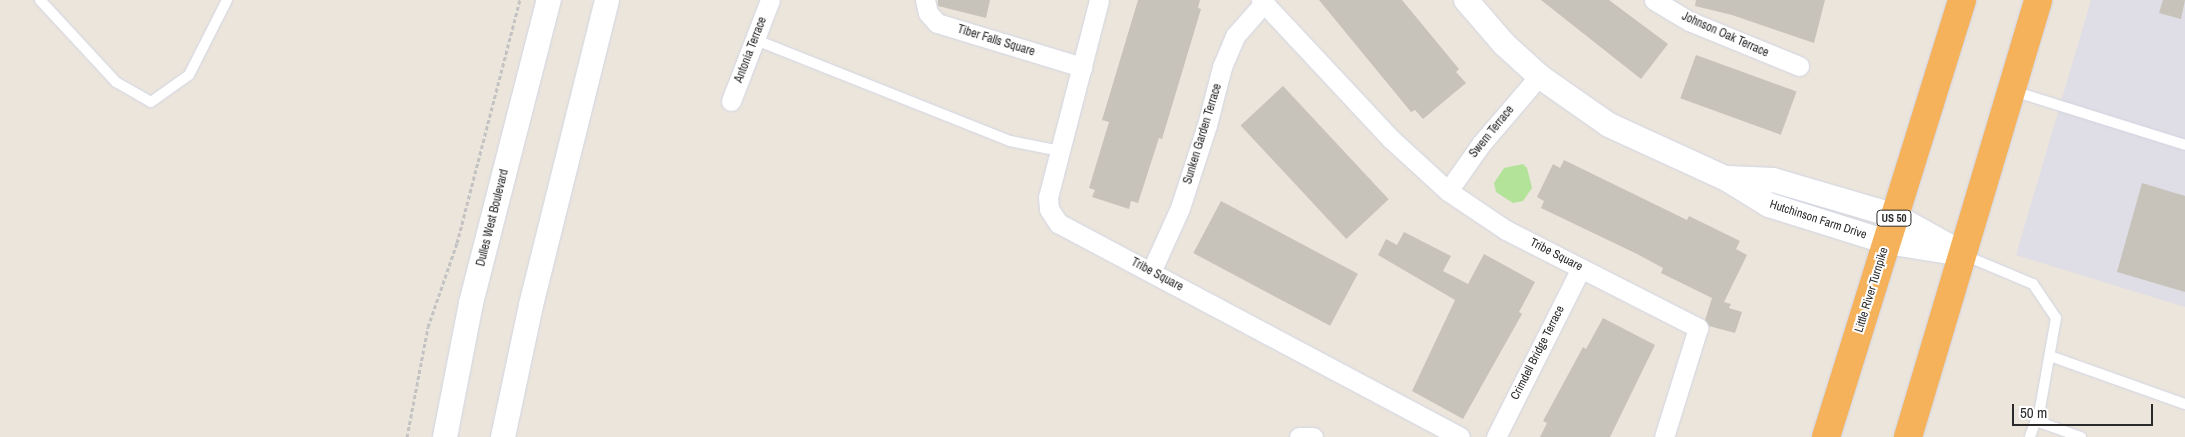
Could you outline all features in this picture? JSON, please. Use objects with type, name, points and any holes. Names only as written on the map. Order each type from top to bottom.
[{"type":"highway","name":"Little River Turnpike","points":[[1826,437],[1962,0]]},
{"type":"highway","points":[[1908,437],[2038,0]]},
{"type":"street","name":"Dulles West Boulevard","points":[[445,437],[471,303],[549,0]]},
{"type":"street","points":[[503,437],[531,305],[607,0]]},
{"type":"street","name":"Antonia Terrace","points":[[731,101],[770,0]]},
{"type":"street","name":"Tiber Falls Square","points":[[925,0],[928,13],[936,23],[1082,67]]},
{"type":"street","name":"Tribe Square","points":[[1099,0],[1048,197],[1049,209],[1058,223],[1460,437]]},
{"type":"street","name":"Hutchinson Farm Drive","points":[[1466,0],[1504,44],[1539,76],[1609,125],[1725,178],[1769,204],[1887,242],[1963,254]]},
{"type":"street","name":"Johnson Oak Terrace","points":[[1654,0],[1683,8],[1799,66]]},
{"type":"street","name":"Tribe Square","points":[[1263,1],[1391,139],[1448,191],[1506,230],[1698,328],[1664,437]]},
{"type":"street","name":"Sunken Garden Terrace","points":[[1151,272],[1180,208],[1222,67],[1235,36],[1263,1]]},
{"type":"street","name":"Swem Terrace","points":[[1448,191],[1480,144],[1539,76]]},
{"type":"street","name":"Hutchinson Farm Drive","points":[[1725,178],[1773,180],[1895,216],[1963,254]]},
{"type":"street","name":"Crimdell Bridge Terrace","points":[[1496,437],[1581,268]]},
{"type":"street","points":[[1299,437],[1312,437]]},
{"type":"lane","points":[[40,0],[116,82],[151,102],[189,75],[227,0]]},
{"type":"lane","points":[[756,40],[1010,141],[1060,151]]},
{"type":"lane","points":[[2010,90],[2185,144]]},
{"type":"lane","points":[[1963,254],[2032,284],[2056,318],[2036,421],[2030,437]]},
{"type":"lane","points":[[2050,356],[2185,404]]},
{"type":"lane","points":[[2036,421],[2081,437]]},
{"type":"path","points":[[407,437],[428,327],[457,243],[520,0]]},
{"type":"shaded area","points":[[2091,0],[2185,0],[2185,307],[2016,255]]},
{"type":"green space","points":[[1523,164],[1527,168],[1532,188],[1523,201],[1513,203],[1496,192],[1494,183],[1504,168]]},
{"type":"building","points":[[938,0],[990,0],[986,18],[938,6]]},
{"type":"building","points":[[1138,0],[1200,0],[1198,8],[1201,9],[1162,139],[1159,138],[1138,203],[1131,201],[1129,209],[1092,197],[1095,190],[1089,188],[1109,122],[1102,120]]},
{"type":"building","points":[[1319,0],[1402,0],[1459,69],[1456,72],[1466,83],[1423,119],[1415,110],[1411,112]]},
{"type":"building","points":[[1541,0],[1609,0],[1668,44],[1641,79]]},
{"type":"building","points":[[1696,0],[1825,0],[1814,43],[1732,15],[1695,6]]},
{"type":"building","points":[[2163,0],[2185,0],[2181,19],[2159,13]]},
{"type":"building","points":[[1696,55],[1797,92],[1781,135],[1680,98]]},
{"type":"building","points":[[1283,86],[1389,199],[1346,239],[1241,126]]},
{"type":"building","points":[[1564,160],[1687,220],[1689,216],[1740,241],[1736,249],[1747,255],[1724,302],[1731,304],[1729,308],[1742,312],[1735,333],[1709,326],[1705,320],[1712,298],[1661,273],[1663,268],[1637,254],[1541,208],[1544,201],[1537,197],[1553,164],[1560,168]]},
{"type":"building","points":[[2142,183],[2185,196],[2185,292],[2117,272]]},
{"type":"building","points":[[1221,201],[1358,274],[1330,326],[1193,253]]},
{"type":"building","points":[[1404,232],[1451,256],[1443,271],[1468,284],[1484,254],[1535,282],[1519,312],[1522,314],[1463,419],[1412,391],[1455,300],[1378,255],[1386,239],[1397,245]]},
{"type":"building","points":[[1603,318],[1655,345],[1610,437],[1540,437],[1547,423],[1543,421],[1583,347],[1586,349]]}]
